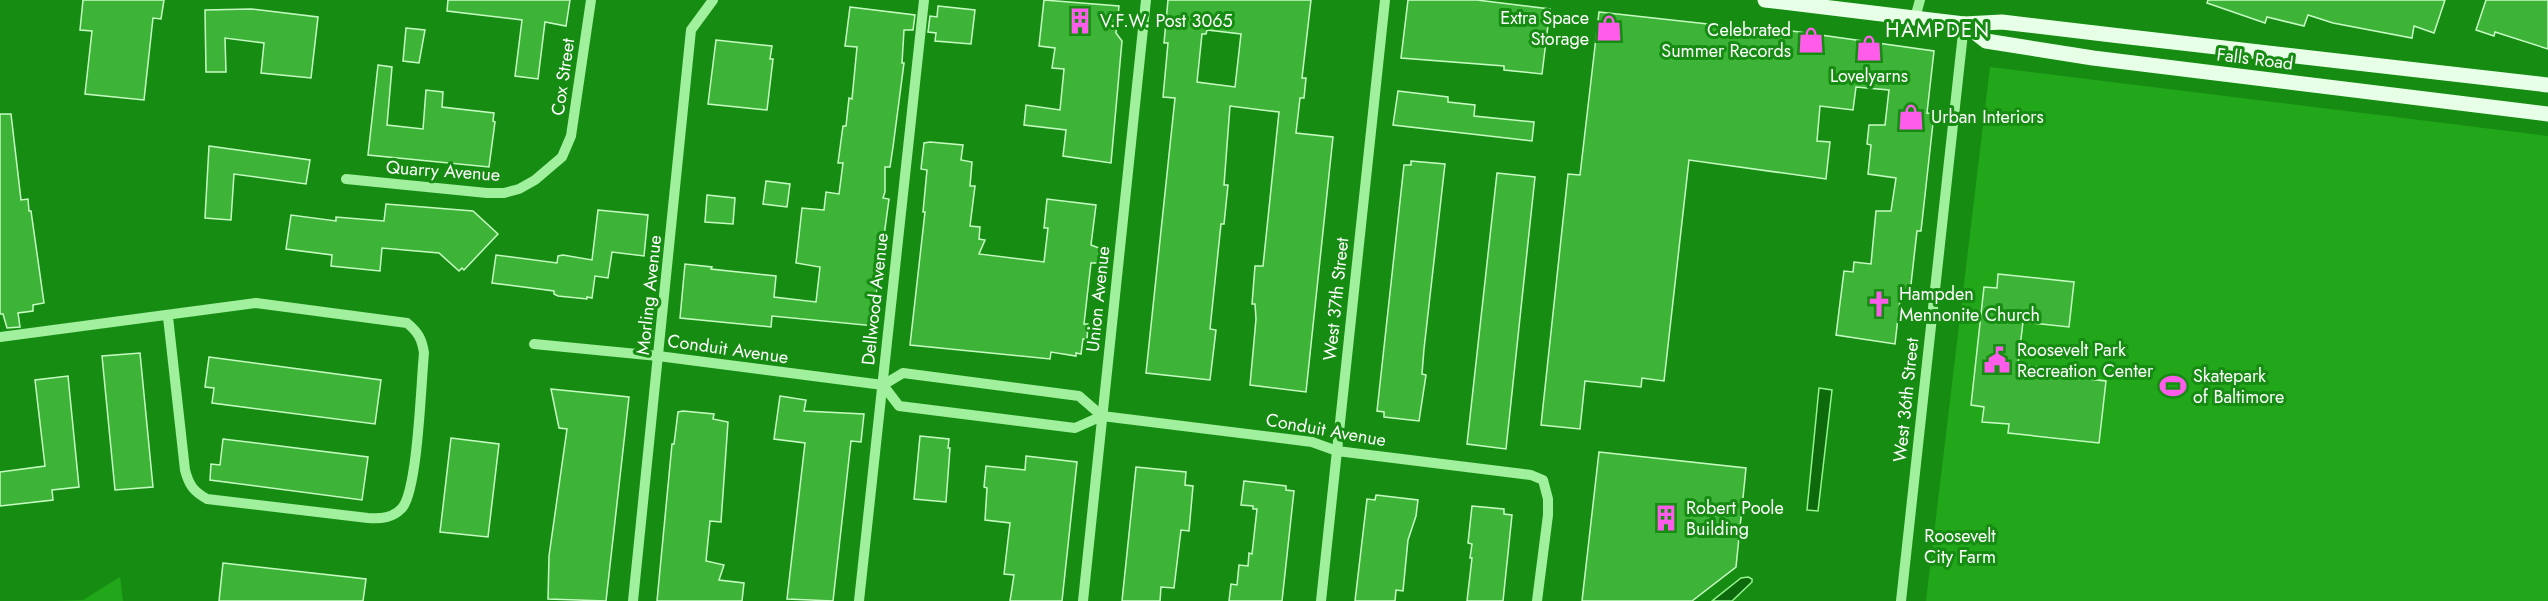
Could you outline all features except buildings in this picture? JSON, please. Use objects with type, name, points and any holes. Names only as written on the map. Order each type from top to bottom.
[{"type":"main road","name":"Falls Road","points":[[1765,0],[1964,24],[2002,22],[2048,26],[2123,37],[2548,85]]},
{"type":"main road","name":"Falls Road","points":[[1964,24],[1986,40],[2093,58],[2548,114]]},
{"type":"street","name":"Cox Street","points":[[562,158],[571,136],[591,0]]},
{"type":"street","name":"Morling Avenue","points":[[633,601],[691,30],[713,0]]},
{"type":"street","name":"Dellwood Avenue","points":[[859,601],[924,0]]},
{"type":"street","name":"Union Avenue","points":[[1083,601],[1146,0]]},
{"type":"street","name":"West 37th Street","points":[[1321,601],[1385,0]]},
{"type":"street","points":[[1915,18],[1920,0]]},
{"type":"street","name":"West 36th Street","points":[[1901,601],[1964,24]]},
{"type":"street","name":"Quarry Avenue","points":[[346,179],[504,193],[519,189],[535,180],[562,158]]},
{"type":"street","points":[[0,337],[168,317],[238,304],[256,303],[407,323],[422,340],[424,353],[412,482],[403,507],[392,516],[368,518],[207,499],[196,493],[189,486],[185,470],[168,317]]},
{"type":"street","name":"Conduit Avenue","points":[[534,344],[658,356],[883,385]]},
{"type":"street","points":[[903,373],[1079,396],[1102,416],[1075,428],[898,406],[883,385],[903,373]]},
{"type":"street","name":"Conduit Avenue","points":[[1102,416],[1312,442],[1337,451],[1532,475],[1543,480],[1548,499],[1537,601]]},
{"type":"green space","name":"Roosevelt City Farm","points":[[1990,67],[2548,136],[2548,601],[1926,601]]},
{"type":"green space","points":[[120,577],[123,601],[54,601],[83,600]]},
{"type":"shaded area","points":[[1819,388],[1832,390],[1818,511],[1807,510]]},
{"type":"shaded area","points":[[1741,578],[1752,579],[1752,582],[1732,601],[1712,601]]},
{"type":"place","name":"V.F.W. Post 3065","points":[[1080,21]]},
{"type":"place","name":"Extra Space Storage","points":[[1609,28]]},
{"type":"place","name":"Celebrated Summer Records","points":[[1811,40]]},
{"type":"place","name":"Lovelyarns","points":[[1869,48]]},
{"type":"place","name":"Urban Interiors","points":[[1911,117]]},
{"type":"place","name":"Hampden Mennonite Church","points":[[1879,304]]},
{"type":"place","name":"Roosevelt Park Recreation Center","points":[[1997,360]]},
{"type":"place","name":"Skatepark of Baltimore","points":[[2173,386]]},
{"type":"place","name":"Robert Poole Building","points":[[1666,518]]},
{"type":"district","name":"HAMPDEN","points":[[1938,30]]}]
